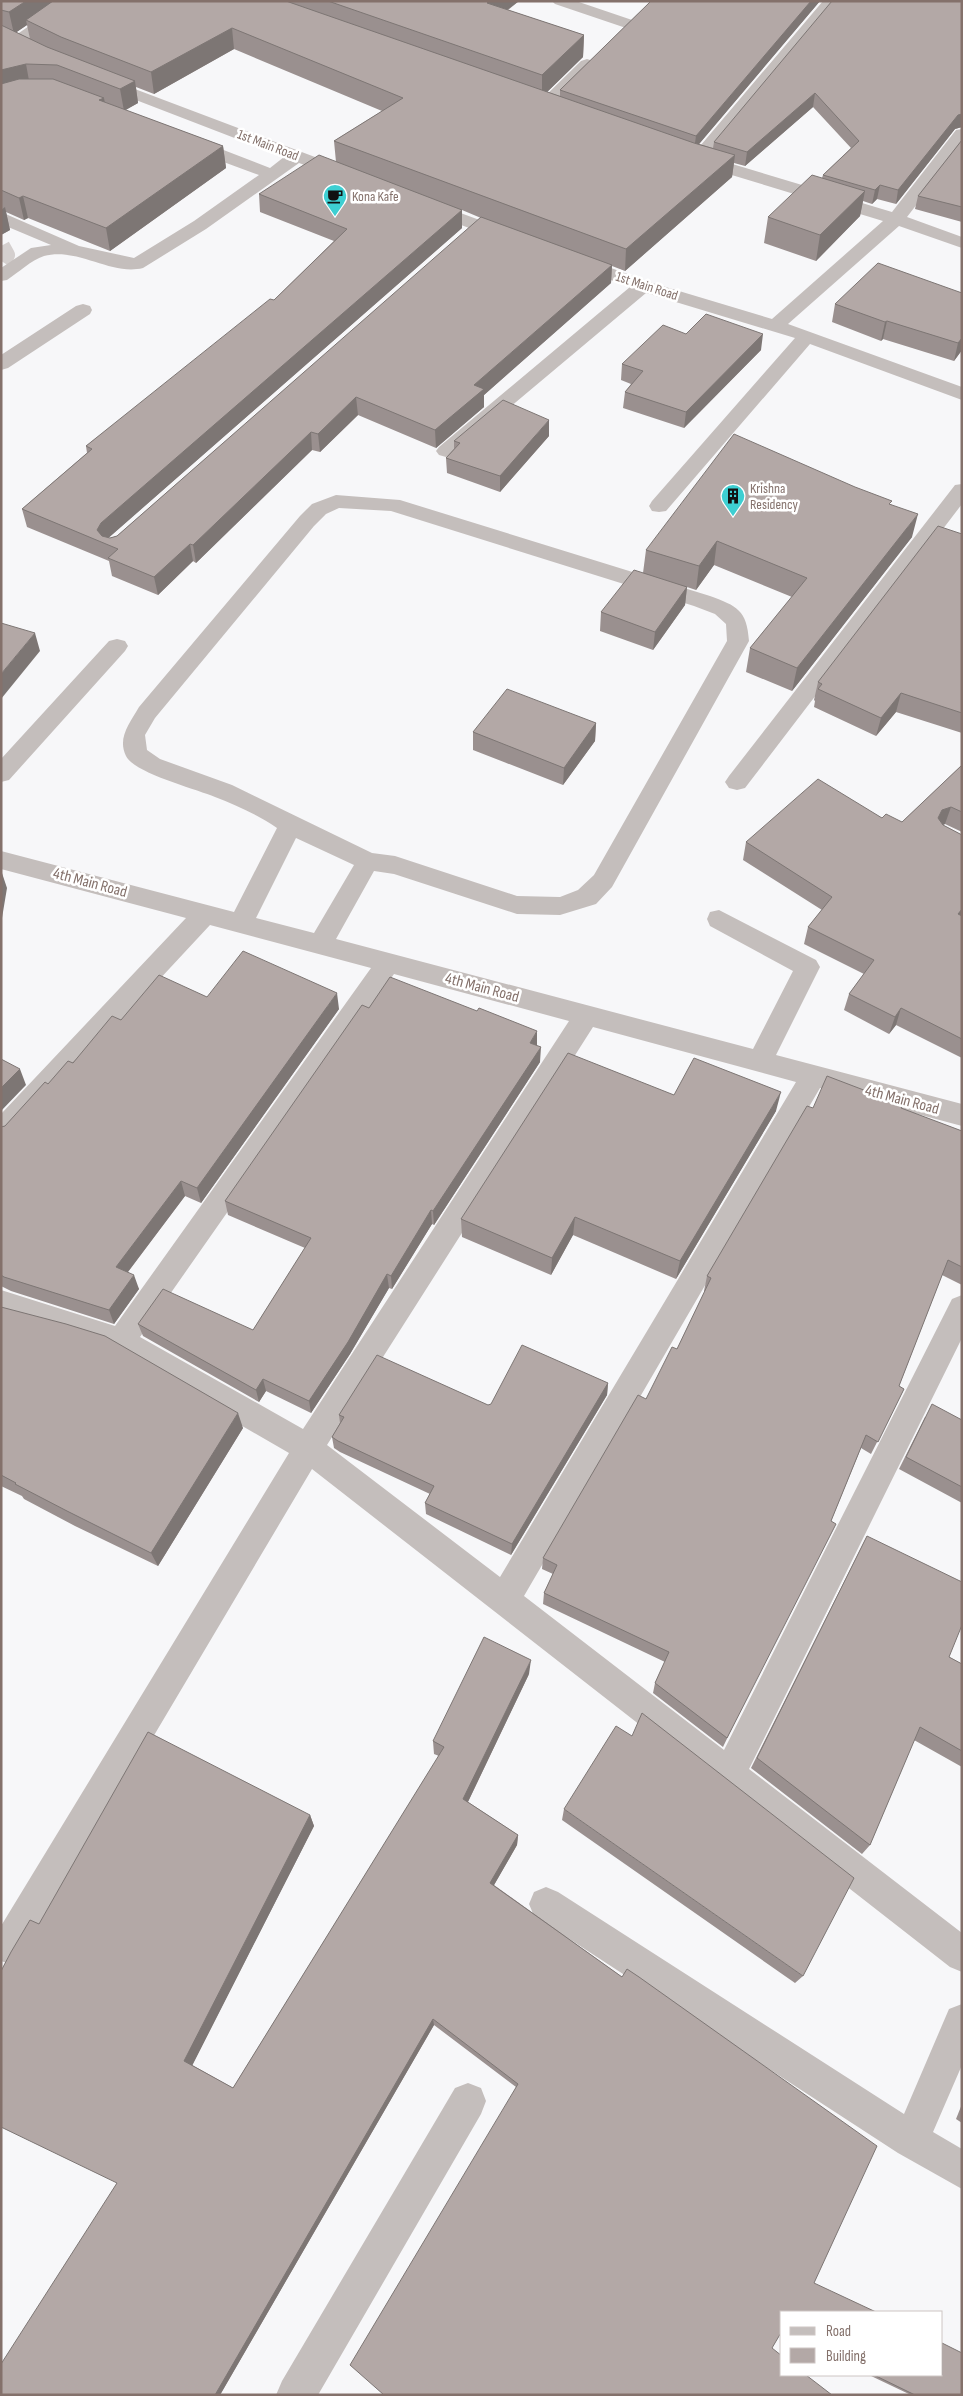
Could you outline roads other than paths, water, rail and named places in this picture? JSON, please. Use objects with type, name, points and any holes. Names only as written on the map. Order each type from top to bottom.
[{"type":"street","points":[[9,40],[77,1]]},
{"type":"street","points":[[560,1],[629,24]]},
{"type":"street","points":[[698,159],[831,1]]},
{"type":"street","points":[[614,38],[640,13]]},
{"type":"street","points":[[9,40],[33,51]]},
{"type":"street","points":[[544,106],[600,51]]},
{"type":"street","name":"1st Main Road","points":[[85,75],[360,180]]},
{"type":"street","points":[[525,100],[562,113]]},
{"type":"street","points":[[775,326],[896,219],[962,134]]},
{"type":"street","points":[[170,136],[271,174]]},
{"type":"street","points":[[662,147],[896,219],[962,243]]},
{"type":"street","points":[[1,218],[80,251],[106,259],[137,264],[200,225],[297,156]]},
{"type":"street","points":[[415,201],[524,242]]},
{"type":"street","points":[[463,239],[478,226]]},
{"type":"street","points":[[19,244],[37,252]]},
{"type":"street","points":[[1,276],[37,252],[59,249],[80,251]]},
{"type":"street","name":"1st Main Road","points":[[560,256],[643,286],[807,336],[962,394]]},
{"type":"street","points":[[446,451],[643,286]]},
{"type":"street","points":[[1,364],[84,310]]},
{"type":"street","points":[[659,506],[807,336]]},
{"type":"street","points":[[738,782],[962,490]]},
{"type":"street","points":[[336,502],[393,505],[702,601],[722,609],[737,622],[738,641],[603,881],[588,897],[560,906],[517,905],[395,865],[368,860],[290,825],[275,815],[224,791],[152,765],[136,754],[134,735],[147,713],[319,509],[336,502]]},
{"type":"street","points":[[1,774],[117,646]]},
{"type":"street","points":[[241,924],[290,825]]},
{"type":"street","name":"4th Main Road","points":[[1,860],[962,1115]]},
{"type":"street","points":[[320,945],[368,860]]},
{"type":"street","points":[[1,1132],[205,914]]},
{"type":"street","points":[[719,919],[807,967],[760,1062]]},
{"type":"street","points":[[121,1341],[388,963]]},
{"type":"street","points":[[1,1943],[10,1946],[308,1448],[586,1016]]},
{"type":"street","points":[[503,1601],[813,1076]]},
{"type":"street","points":[[1,1303],[121,1341],[308,1448],[962,1955]]},
{"type":"street","points":[[729,1775],[962,1308]]},
{"type":"street","points":[[546,1904],[911,2140],[962,2170]]},
{"type":"street","points":[[911,2140],[962,2022]]},
{"type":"street","points":[[300,2393],[468,2101]]},
{"type":"tunnel","points":[[1,246],[6,255],[1,263]]},
{"type":"place","name":"Kona Kafe","points":[[335,217]]},
{"type":"place","name":"Krishna Residency","points":[[733,517]]}]
